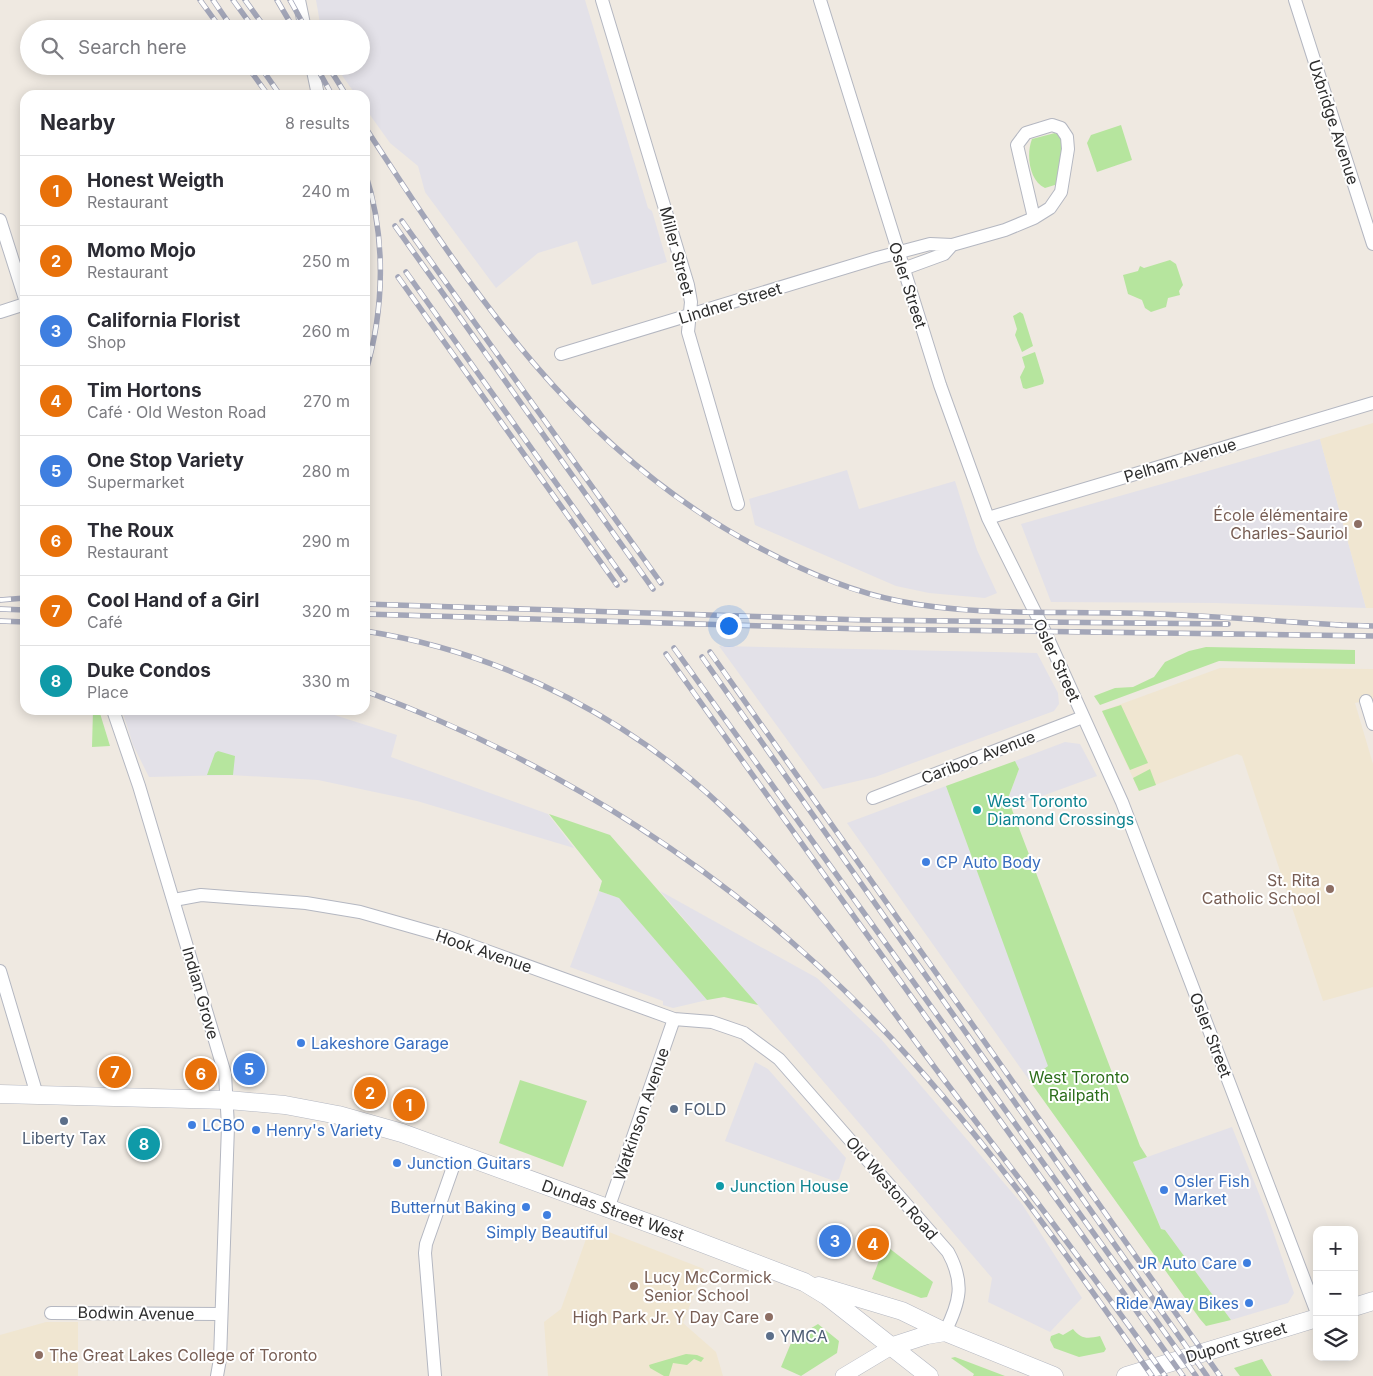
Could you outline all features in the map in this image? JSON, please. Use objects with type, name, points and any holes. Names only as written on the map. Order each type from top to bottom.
[{"type":"main road","name":"Dundas Street West","points":[[0,1094],[228,1100],[285,1105],[338,1115],[402,1133],[804,1282],[827,1296],[929,1376]]},
{"type":"main road","points":[[804,1282],[848,1293],[902,1311],[945,1332],[1054,1376]]},
{"type":"main road","points":[[1358,1306],[1373,1301]]},
{"type":"main road","name":"Dupont Street","points":[[1126,1376],[1313,1319]]},
{"type":"main road","points":[[893,1346],[927,1335],[945,1332]]},
{"type":"street","points":[[299,0],[303,20]]},
{"type":"street","name":"Miller Street","points":[[602,0],[688,285],[691,297],[688,332],[738,504]]},
{"type":"street","name":"Osler Street","points":[[820,0],[940,385],[988,518],[1045,632],[1122,802],[1313,1303]]},
{"type":"street","name":"Uxbridge Avenue","points":[[1295,0],[1373,244]]},
{"type":"street","points":[[314,75],[317,90]]},
{"type":"street","points":[[903,268],[944,254],[952,245],[1034,218],[1050,208],[1058,198],[1063,185],[1068,143],[1064,131],[1057,126],[1046,126],[1026,133],[1017,145],[1034,218]]},
{"type":"street","points":[[0,220],[20,283]]},
{"type":"street","name":"Lindner Street","points":[[561,354],[898,253],[936,243],[952,245]]},
{"type":"street","points":[[0,312],[20,306]]},
{"type":"street","name":"Pelham Avenue","points":[[988,518],[1373,403]]},
{"type":"street","points":[[1366,701],[1373,724]]},
{"type":"street","name":"Indian Grove","points":[[116,715],[174,900],[225,1074],[228,1100],[220,1360],[217,1376]]},
{"type":"street","name":"Cariboo Avenue","points":[[873,798],[1083,717]]},
{"type":"street","name":"Hook Avenue","points":[[174,900],[187,896],[201,895],[306,903],[360,912],[448,937],[674,1019],[712,1022],[744,1033],[779,1059]]},
{"type":"street","points":[[0,971],[37,1095]]},
{"type":"street","name":"Watkinson Avenue","points":[[608,1209],[674,1019]]},
{"type":"street","name":"Old Weston Road","points":[[779,1059],[948,1252],[957,1268],[958,1300],[945,1332]]},
{"type":"street","points":[[435,1376],[426,1244],[458,1153]]},
{"type":"street","name":"Bodwin Avenue","points":[[50,1313],[220,1314]]},
{"type":"street","points":[[844,1376],[893,1346]]},
{"type":"shaded area","points":[[316,0],[585,0],[648,208],[652,211],[667,262],[592,285],[577,241],[538,253],[496,288],[425,192],[418,166],[390,143],[370,115],[370,90],[352,90],[342,75],[370,75],[370,20],[319,20]]},
{"type":"shaded area","name":"École élémentaire Charles-Sauriol","points":[[1373,423],[1373,608],[1366,608],[1320,439]]},
{"type":"shaded area","points":[[1320,439],[1366,608],[1216,603],[1051,602],[1021,524]]},
{"type":"shaded area","points":[[847,470],[859,509],[955,481],[977,550],[997,593],[985,598],[929,593],[896,586],[755,525],[749,499]]},
{"type":"shaded area","points":[[719,646],[1037,653],[1058,693],[1059,704],[1054,711],[875,777],[823,789]]},
{"type":"shaded area","name":"St. Rita Catholic School","points":[[1220,668],[1373,669],[1373,699],[1355,703],[1373,764],[1373,987],[1323,1001],[1242,756],[1237,754],[1139,791],[1102,711]]},
{"type":"shaded area","points":[[124,715],[335,715],[397,735],[391,757],[548,814],[574,848],[417,801],[318,780],[230,775],[149,777],[133,745]]},
{"type":"shaded area","points":[[1065,742],[1080,744],[1097,776],[1004,810],[1019,769],[1015,761]]},
{"type":"shaded area","points":[[946,786],[1049,1066],[1029,1080],[847,823]]},
{"type":"shaded area","points":[[599,891],[619,898],[707,1000],[673,1008],[663,1005],[663,1001],[570,967]]},
{"type":"shaded area","points":[[660,891],[817,978],[881,1039],[1022,1204],[1082,1298],[1050,1332],[988,1302],[992,1278]]},
{"type":"shaded area","points":[[755,1062],[768,1069],[846,1158],[839,1179],[834,1181],[725,1141]]},
{"type":"shaded area","points":[[1232,1127],[1266,1211],[1294,1293],[1288,1303],[1231,1320],[1165,1230],[1161,1229],[1133,1162]]},
{"type":"shaded area","name":"Lucy McCormick Senior School","points":[[591,1225],[704,1269],[683,1323],[716,1352],[723,1376],[548,1376],[544,1322],[561,1309]]},
{"type":"shaded area","name":"The Great Lakes College of Toronto","points":[[46,1322],[78,1322],[78,1376],[0,1376],[0,1335]]},
{"type":"green space","points":[[1121,125],[1132,160],[1097,172],[1087,143],[1091,135]]},
{"type":"green space","points":[[1055,133],[1060,136],[1063,149],[1058,184],[1045,188],[1035,180],[1032,173],[1029,159],[1030,145],[1032,139]]},
{"type":"green space","points":[[1170,260],[1176,264],[1183,285],[1179,291],[1180,295],[1168,298],[1166,307],[1151,312],[1145,308],[1142,300],[1128,294],[1123,275],[1138,271],[1140,266],[1144,268]]},
{"type":"green space","points":[[1020,312],[1023,314],[1033,346],[1022,352],[1015,335],[1017,329],[1013,316]]},
{"type":"green space","points":[[1035,352],[1044,381],[1043,384],[1026,389],[1023,388],[1020,377],[1025,367],[1022,357]]},
{"type":"green space","points":[[1206,647],[1355,650],[1355,664],[1219,661],[1100,705],[1094,696],[1115,688],[1133,687],[1154,677],[1165,662],[1189,651]]},
{"type":"green space","points":[[1121,705],[1148,763],[1130,770],[1102,711]]},
{"type":"green space","points":[[93,715],[101,715],[110,746],[92,747]]},
{"type":"green space","points":[[218,751],[235,756],[233,775],[207,775],[215,753]]},
{"type":"green space","name":"West Toronto Railpath","points":[[1015,761],[1019,769],[1004,809],[1011,807],[1140,1146],[1147,1157],[1133,1162],[1161,1229],[1165,1230],[1231,1320],[1206,1326],[1200,1319],[1029,1080],[1048,1066],[946,786]]},
{"type":"green space","points":[[1150,769],[1156,785],[1139,791],[1133,778]]},
{"type":"green space","points":[[549,814],[610,835],[758,1005],[724,997],[707,1000],[619,898],[599,891],[602,881]]},
{"type":"green space","points":[[520,1080],[587,1101],[563,1167],[499,1143]]},
{"type":"green space","points":[[885,1245],[933,1282],[927,1297],[921,1298],[872,1279]]},
{"type":"green space","points":[[818,1324],[839,1341],[837,1353],[801,1376],[781,1367],[796,1331],[808,1330]]},
{"type":"green space","points":[[1073,1329],[1079,1335],[1085,1337],[1100,1336],[1106,1349],[1104,1352],[1079,1357],[1054,1348],[1050,1340],[1051,1336],[1059,1333],[1063,1335]]},
{"type":"green space","points":[[686,1354],[704,1358],[701,1362],[694,1359],[687,1365],[673,1363],[669,1376],[664,1376],[650,1368],[649,1365]]},
{"type":"green space","points":[[955,1357],[1005,1376],[973,1376],[974,1374],[951,1358]]},
{"type":"green space","points":[[1262,1359],[1272,1376],[1240,1376],[1234,1368]]},
{"type":"railway","points":[[200,0],[214,20]]},
{"type":"railway","points":[[213,0],[227,20]]},
{"type":"railway","points":[[233,0],[247,20]]},
{"type":"railway","points":[[245,0],[259,20]]},
{"type":"railway","points":[[277,0],[289,20]]},
{"type":"railway","points":[[290,0],[301,20]]},
{"type":"railway","points":[[254,75],[264,90]]},
{"type":"railway","points":[[266,75],[277,90]]},
{"type":"railway","points":[[321,75],[329,90]]},
{"type":"railway","points":[[334,75],[343,90]]},
{"type":"railway","points":[[370,135],[446,249],[489,307],[534,363],[582,415],[634,464],[692,508],[773,555],[861,592],[927,606],[982,611],[1178,615],[1342,625]]},
{"type":"railway","points":[[370,189],[380,247],[379,298],[370,356]]},
{"type":"railway","points":[[402,221],[661,583]]},
{"type":"railway","points":[[395,226],[653,589]]},
{"type":"railway","points":[[406,272],[625,580]]},
{"type":"railway","points":[[398,277],[617,585]]},
{"type":"railway","points":[[0,600],[20,598]]},
{"type":"railway","points":[[370,604],[864,620],[1228,624]]},
{"type":"railway","points":[[0,609],[20,610]]},
{"type":"railway","points":[[370,614],[864,629],[1373,636]]},
{"type":"railway","points":[[0,621],[20,622]]},
{"type":"railway","points":[[1336,625],[1373,626]]},
{"type":"railway","points":[[370,632],[418,641],[469,656],[520,675],[568,698],[615,725],[660,755],[702,788],[769,854],[820,915],[1083,1263],[1165,1376]]},
{"type":"railway","points":[[674,648],[1196,1376]]},
{"type":"railway","points":[[710,652],[1220,1376]]},
{"type":"railway","points":[[666,654],[1183,1376]]},
{"type":"railway","points":[[702,657],[1207,1376]]},
{"type":"railway","points":[[370,693],[437,720],[506,752],[574,788],[639,828],[702,871],[763,918],[821,968],[876,1022],[914,1063],[986,1149],[1087,1284],[1152,1376]]},
{"type":"place","name":"École élémentaire Charles-Sauriol","points":[[1358,524]]},
{"type":"place","name":"West Toronto Diamond Crossings","points":[[977,810]]},
{"type":"place","name":"CP Auto Body","points":[[926,862]]},
{"type":"place","name":"St. Rita Catholic School","points":[[1330,889]]},
{"type":"place","name":"Lakeshore Garage","points":[[301,1043]]},
{"type":"place","name":"One Stop Variety","points":[[249,1069]]},
{"type":"place","name":"Cool Hand of a Girl","points":[[115,1072]]},
{"type":"place","name":"The Roux","points":[[201,1074]]},
{"type":"place","name":"Momo Mojo","points":[[370,1093]]},
{"type":"place","name":"Honest Weigth","points":[[409,1105]]},
{"type":"place","name":"FOLD","points":[[674,1109]]},
{"type":"place","name":"Liberty Tax","points":[[64,1121]]},
{"type":"place","name":"LCBO","points":[[192,1125]]},
{"type":"place","name":"Henry's Variety","points":[[256,1130]]},
{"type":"place","name":"Duke Condos","points":[[144,1144]]},
{"type":"place","name":"Junction Guitars","points":[[397,1163]]},
{"type":"place","name":"Junction House","points":[[720,1186]]},
{"type":"place","name":"Osler Fish Market","points":[[1164,1190]]},
{"type":"place","name":"Butternut Baking","points":[[526,1207]]},
{"type":"place","name":"Simply Beautiful","points":[[547,1215]]},
{"type":"place","name":"California Florist","points":[[835,1241]]},
{"type":"place","name":"Tim Hortons","points":[[873,1244]]},
{"type":"place","name":"JR Auto Care","points":[[1247,1263]]},
{"type":"place","name":"Lucy McCormick Senior School","points":[[634,1286]]},
{"type":"place","name":"Ride Away Bikes","points":[[1249,1303]]},
{"type":"place","name":"High Park Jr. Y Day Care","points":[[769,1317]]},
{"type":"place","name":"YMCA","points":[[770,1336]]},
{"type":"place","name":"The Great Lakes College of Toronto","points":[[39,1355]]}]
